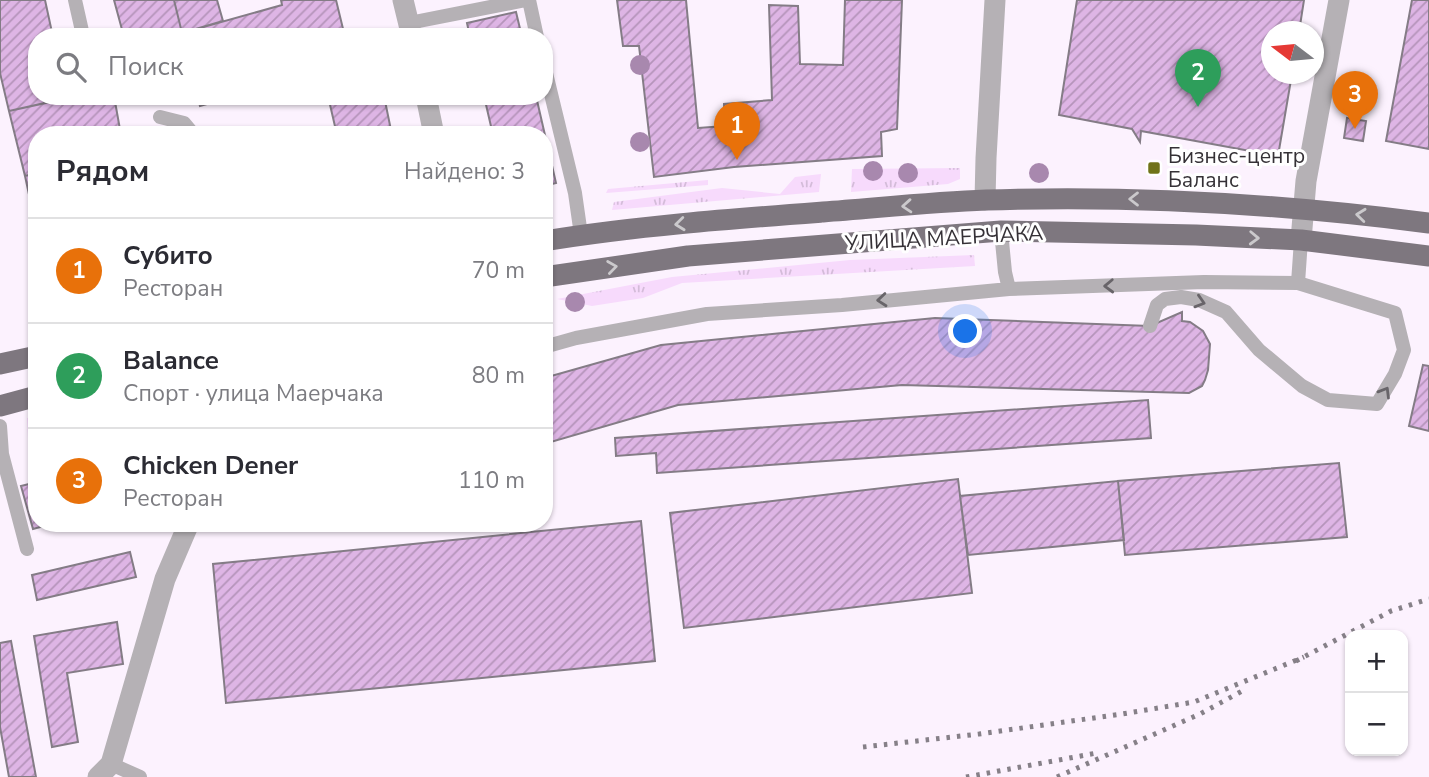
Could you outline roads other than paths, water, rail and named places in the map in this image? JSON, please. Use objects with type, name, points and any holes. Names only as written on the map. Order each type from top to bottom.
[{"type":"main road","name":"УЛИЦА МАЕРЧАКА","points":[[553,240],[709,220],[985,200],[1150,199],[1302,209],[1429,223]]},
{"type":"main road","name":"УЛИЦА МАЕРЧАКА","points":[[553,275],[688,256],[1001,231],[1301,240],[1429,256]]},
{"type":"main road","points":[[0,364],[28,358]]},
{"type":"main road","points":[[0,406],[28,398]]},
{"type":"street","points":[[403,0],[410,28]]},
{"type":"street","points":[[985,200],[995,0]]},
{"type":"street","points":[[1301,240],[1306,181],[1339,0]]},
{"type":"street","points":[[428,105],[432,126]]},
{"type":"street","points":[[105,771],[164,579],[185,532]]},
{"type":"lane","points":[[75,0],[81,28]]},
{"type":"lane","points":[[414,28],[452,6],[527,0],[535,28]]},
{"type":"lane","points":[[553,102],[575,193],[581,235]]},
{"type":"lane","points":[[160,117],[186,126]]},
{"type":"lane","points":[[1001,231],[1009,289]]},
{"type":"lane","points":[[1298,283],[1301,240]]},
{"type":"lane","points":[[553,344],[707,314],[1009,289],[1204,282],[1298,283],[1361,301],[1395,313],[1404,350],[1395,374],[1377,404],[1328,400],[1302,386],[1259,350],[1226,312],[1199,300],[1181,297],[1165,299],[1157,305],[1150,326]]},
{"type":"lane","points":[[0,426],[2,454],[27,549]]},
{"type":"lane","points":[[105,771],[140,777]]},
{"type":"railway","points":[[1296,661],[1391,611],[1429,599]]},
{"type":"railway","points":[[863,747],[979,734],[1194,702],[1304,657]]},
{"type":"railway","points":[[1057,777],[1200,714],[1244,690]]},
{"type":"railway","points":[[966,777],[1097,753]]},
{"type":"place","name":"Balance","points":[[1198,107]]},
{"type":"place","name":"Chicken Dener","points":[[1355,129]]},
{"type":"place","name":"Субито","points":[[737,160]]},
{"type":"place","name":"Бизнес-центр Баланс","points":[[1154,168]]}]
